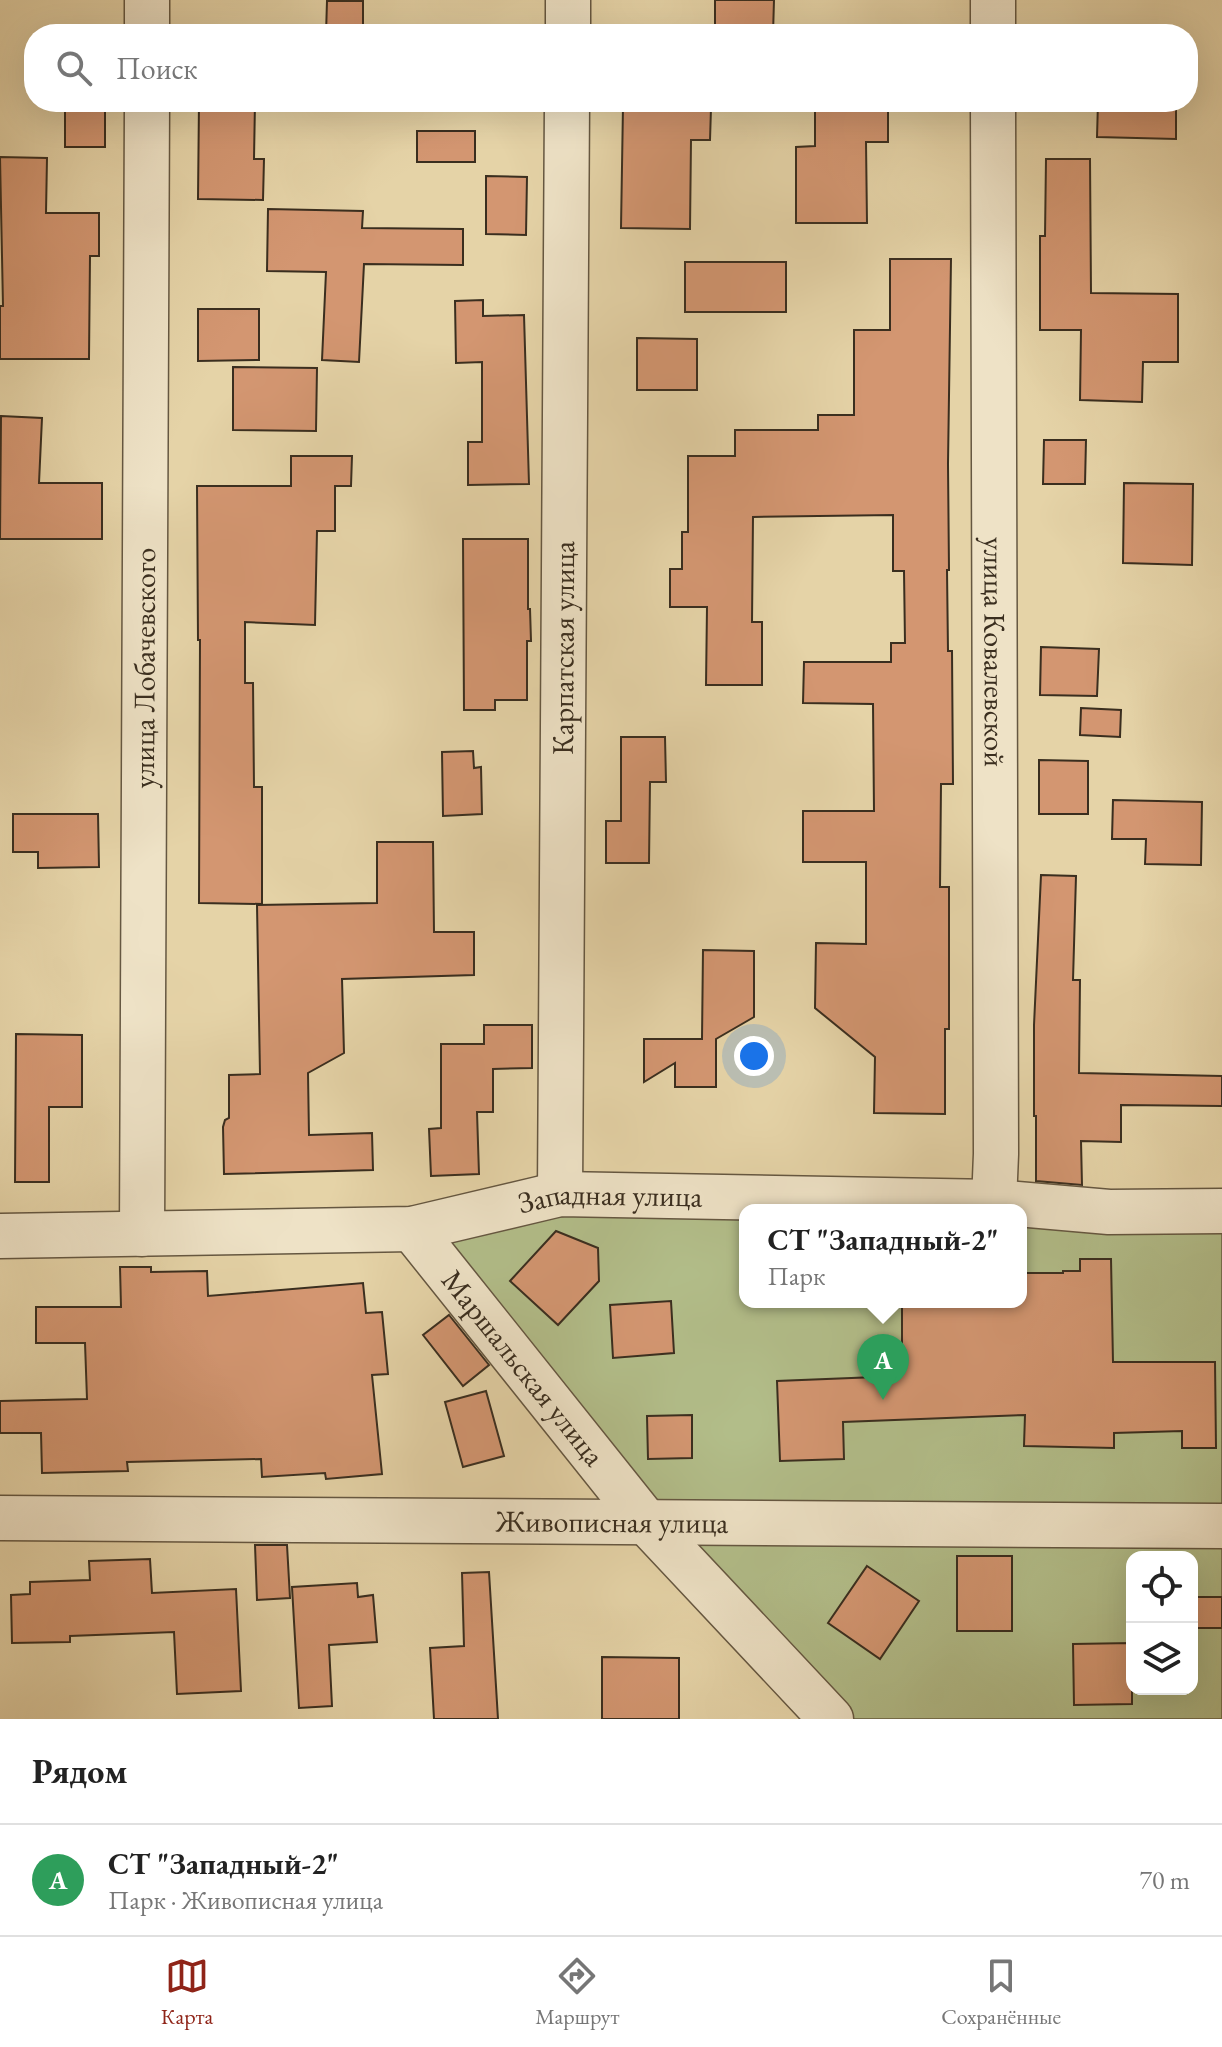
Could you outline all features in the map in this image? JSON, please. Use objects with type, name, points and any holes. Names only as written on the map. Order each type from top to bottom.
[{"type":"street","points":[[147,0],[147,24]]},
{"type":"street","points":[[568,0],[568,24]]},
{"type":"street","points":[[993,0],[993,24]]},
{"type":"street","name":"улица Лобачевского","points":[[142,1234],[147,112]]},
{"type":"street","name":"Карпатская улица","points":[[560,1194],[567,112]]},
{"type":"street","name":"улица Ковалевской","points":[[993,112],[994,1202]]},
{"type":"street","name":"Западная улица","points":[[0,1236],[412,1229],[560,1194],[1017,1204]]},
{"type":"street","name":"Западная улица","points":[[1027,1205],[1109,1212],[1222,1211]]},
{"type":"street","name":"Маршальская улица","points":[[412,1229],[647,1523],[831,1719]]},
{"type":"street","name":"Живописная улица","points":[[0,1518],[1222,1526]]},
{"type":"green space","points":[[576,1213],[739,1215],[739,1308],[1027,1308],[1027,1218],[1222,1221],[1222,1719],[821,1719],[425,1243]]},
{"type":"building","points":[[715,0],[774,0],[773,24],[715,24]]},
{"type":"building","points":[[327,1],[363,1],[363,24],[326,24]]},
{"type":"building","points":[[65,112],[105,112],[105,147],[65,147]]},
{"type":"building","points":[[199,112],[255,112],[254,159],[264,159],[263,200],[198,199]]},
{"type":"building","points":[[623,112],[711,112],[710,140],[691,140],[690,229],[621,228]]},
{"type":"building","points":[[815,112],[888,112],[888,142],[866,142],[867,223],[796,223],[796,147],[815,146]]},
{"type":"building","points":[[1098,112],[1176,112],[1176,139],[1097,137]]},
{"type":"building","points":[[417,131],[475,131],[475,162],[417,162]]},
{"type":"building","points":[[0,157],[47,158],[46,213],[99,213],[99,256],[90,256],[89,359],[0,359],[0,306],[3,306]]},
{"type":"building","points":[[1046,159],[1090,159],[1091,293],[1178,294],[1178,362],[1143,362],[1142,402],[1080,400],[1081,330],[1040,330],[1040,236],[1045,236]]},
{"type":"building","points":[[486,176],[527,177],[526,235],[486,234]]},
{"type":"building","points":[[268,209],[363,211],[362,228],[463,229],[463,265],[364,264],[359,362],[322,360],[326,272],[267,271]]},
{"type":"building","points":[[890,259],[951,259],[947,570],[948,651],[952,651],[953,784],[941,784],[940,887],[949,887],[949,1029],[945,1029],[945,1114],[874,1113],[875,1057],[815,1008],[816,943],[866,944],[866,862],[803,862],[803,811],[874,811],[873,704],[803,703],[804,662],[891,662],[891,643],[905,643],[904,571],[893,571],[893,515],[753,517],[752,622],[762,622],[762,685],[706,685],[707,607],[670,607],[670,569],[682,569],[682,532],[688,532],[688,456],[735,456],[735,430],[818,430],[818,415],[854,415],[854,330],[890,330]]},
{"type":"building","points":[[685,262],[786,262],[786,312],[685,312]]},
{"type":"building","points":[[483,300],[483,316],[524,315],[529,484],[468,485],[468,442],[482,442],[482,362],[456,363],[455,301]]},
{"type":"building","points":[[198,309],[259,309],[259,360],[198,361]]},
{"type":"building","points":[[637,338],[697,339],[697,390],[637,390]]},
{"type":"building","points":[[233,367],[317,368],[316,431],[233,430]]},
{"type":"building","points":[[1,416],[42,418],[39,483],[102,483],[102,539],[0,539]]},
{"type":"building","points":[[1044,440],[1086,440],[1085,484],[1043,484]]},
{"type":"building","points":[[291,456],[352,456],[351,486],[335,486],[335,531],[317,531],[315,625],[245,622],[245,683],[253,683],[254,787],[262,787],[262,904],[199,903],[197,486],[291,486]]},
{"type":"building","points":[[1124,483],[1193,484],[1192,565],[1123,563]]},
{"type":"building","points":[[463,539],[528,539],[531,641],[527,641],[527,700],[495,700],[495,710],[464,710]]},
{"type":"building","points":[[1041,647],[1099,649],[1097,696],[1040,695]]},
{"type":"building","points":[[1081,708],[1121,710],[1120,737],[1080,735]]},
{"type":"building","points":[[621,737],[665,737],[666,782],[650,782],[649,863],[606,863],[606,821],[621,821]]},
{"type":"building","points":[[473,751],[474,768],[481,767],[482,814],[443,816],[442,752]]},
{"type":"building","points":[[1039,760],[1088,761],[1088,814],[1039,814]]},
{"type":"building","points":[[1113,800],[1202,802],[1201,865],[1145,864],[1146,839],[1112,839]]},
{"type":"building","points":[[13,814],[98,814],[99,867],[38,868],[38,852],[13,852]]},
{"type":"building","points":[[377,842],[433,842],[434,932],[474,932],[474,975],[342,979],[344,1053],[308,1073],[309,1135],[372,1133],[373,1170],[224,1174],[223,1127],[229,1118],[229,1075],[260,1074],[257,905],[377,903]]},
{"type":"building","points":[[1041,875],[1076,876],[1073,980],[1080,980],[1079,1073],[1222,1076],[1222,1106],[1121,1105],[1121,1142],[1081,1141],[1082,1185],[1036,1181],[1034,1025]]},
{"type":"building","points":[[703,950],[754,951],[754,1017],[716,1039],[716,1087],[675,1087],[675,1063],[644,1082],[644,1039],[702,1039]]},
{"type":"building","points":[[484,1025],[532,1025],[532,1068],[493,1069],[493,1112],[477,1112],[479,1174],[431,1176],[429,1129],[441,1128],[441,1044],[484,1044]]},
{"type":"building","points":[[16,1034],[82,1035],[82,1107],[49,1107],[49,1182],[15,1182]]},
{"type":"building","points":[[556,1231],[598,1248],[599,1281],[558,1325],[510,1281]]},
{"type":"building","points":[[1080,1259],[1111,1259],[1113,1362],[1215,1362],[1216,1448],[1182,1448],[1182,1431],[1114,1433],[1114,1448],[1024,1446],[1025,1415],[843,1422],[844,1459],[780,1461],[777,1381],[876,1377],[876,1368],[899,1367],[899,1357],[902,1357],[902,1308],[1027,1308],[1027,1273],[1080,1271]]},
{"type":"building","points":[[120,1267],[151,1267],[151,1272],[207,1271],[208,1296],[363,1283],[366,1313],[382,1312],[388,1374],[372,1375],[382,1474],[326,1479],[325,1473],[262,1477],[261,1459],[127,1462],[128,1471],[42,1473],[41,1433],[0,1433],[0,1401],[87,1399],[85,1343],[36,1343],[36,1307],[121,1307]]},
{"type":"building","points":[[671,1301],[674,1353],[613,1358],[610,1305]]},
{"type":"building","points":[[449,1315],[489,1365],[463,1386],[423,1335]]},
{"type":"building","points":[[486,1391],[504,1456],[463,1467],[445,1402]]},
{"type":"building","points":[[692,1415],[692,1458],[648,1459],[647,1416]]},
{"type":"building","points":[[255,1545],[287,1545],[290,1598],[257,1600]]},
{"type":"building","points":[[957,1556],[1012,1556],[1012,1631],[957,1631]]},
{"type":"building","points":[[150,1559],[152,1593],[236,1589],[241,1691],[177,1694],[174,1632],[70,1636],[70,1642],[12,1643],[11,1595],[30,1594],[30,1582],[90,1580],[89,1561]]},
{"type":"building","points":[[867,1566],[919,1601],[880,1659],[828,1623]]},
{"type":"building","points":[[489,1572],[498,1719],[434,1719],[430,1648],[464,1646],[462,1573]]},
{"type":"building","points":[[357,1583],[358,1597],[373,1595],[377,1642],[329,1645],[332,1706],[299,1708],[292,1587]]},
{"type":"building","points":[[1198,1597],[1222,1597],[1222,1628],[1198,1628]]},
{"type":"building","points":[[1126,1643],[1126,1695],[1132,1695],[1132,1704],[1074,1705],[1073,1644]]},
{"type":"building","points":[[602,1657],[679,1658],[679,1719],[602,1719]]},
{"type":"place","name":"СТ \"Западный-2\"","points":[[883,1400]]}]
